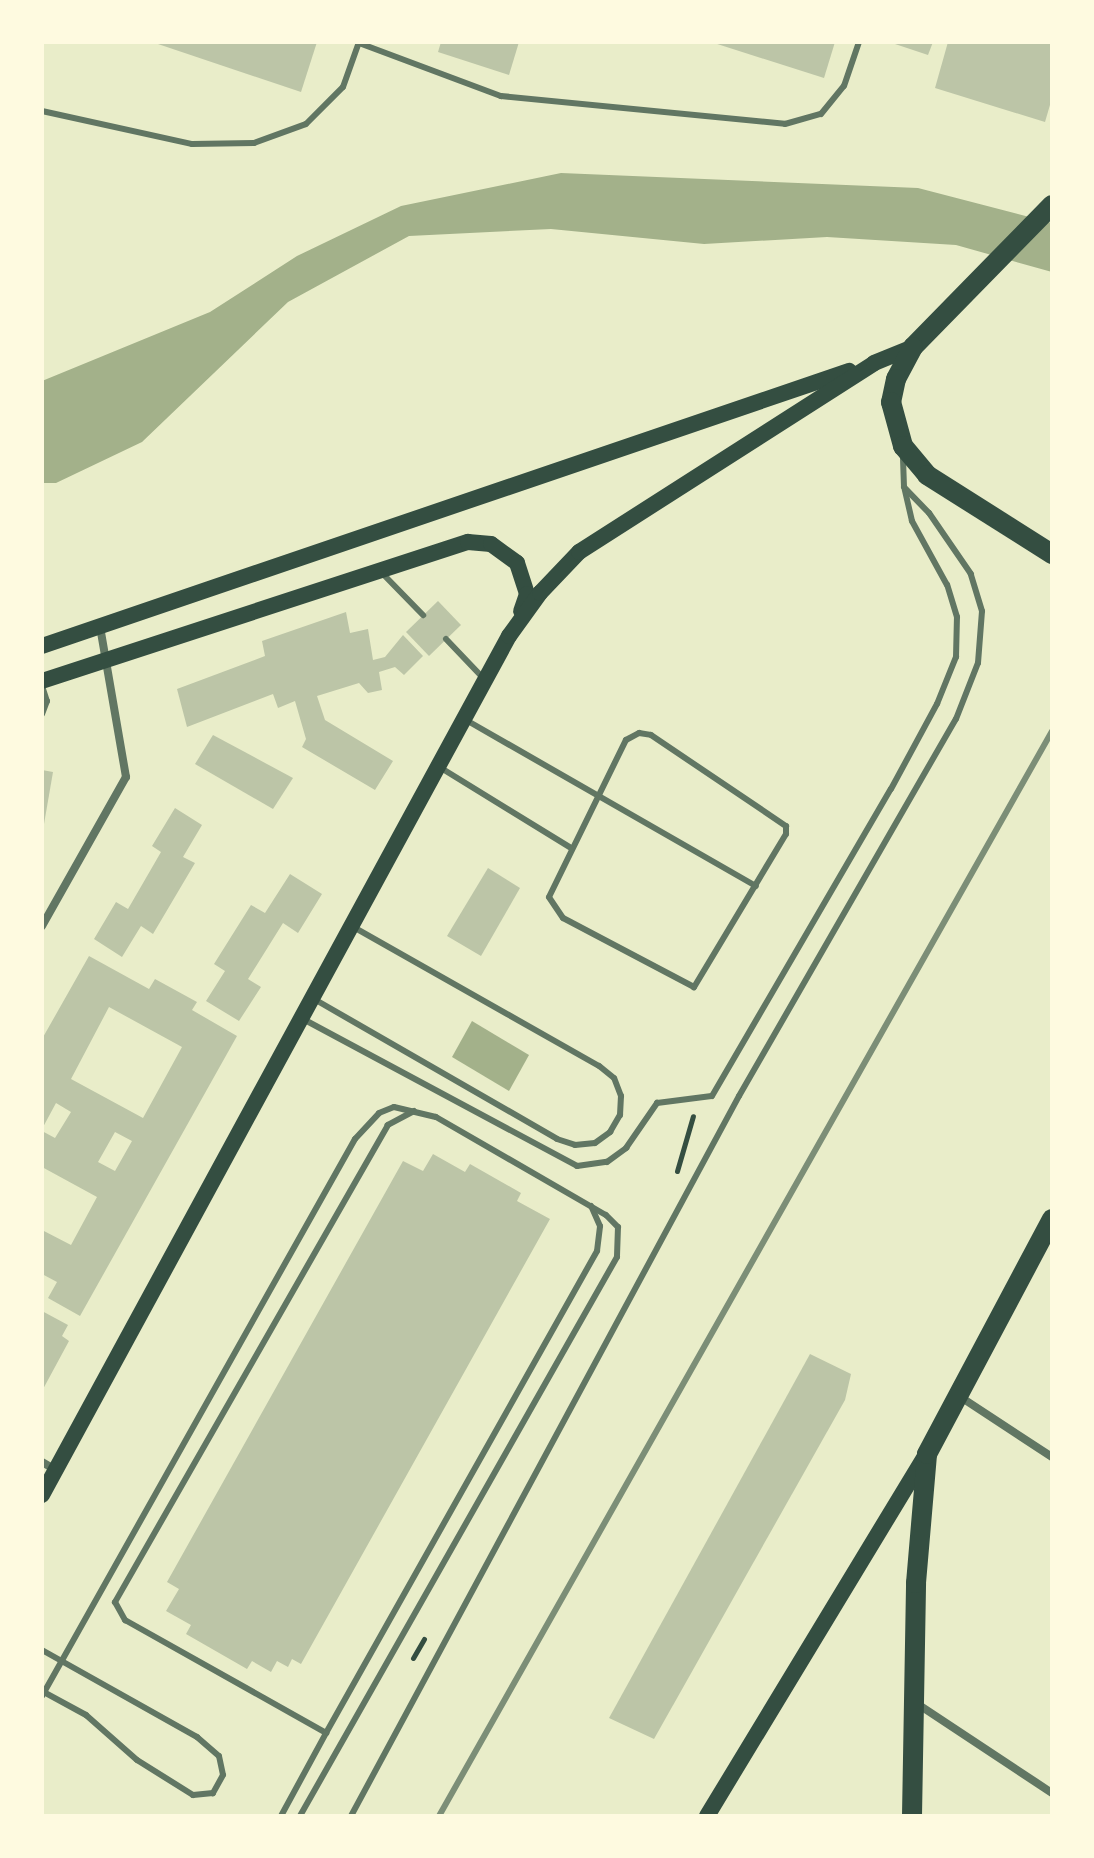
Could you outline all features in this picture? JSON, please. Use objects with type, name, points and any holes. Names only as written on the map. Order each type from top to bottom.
[{"type":"main road","points":[[1052,205],[913,347],[896,379],[891,402],[903,446],[950,494],[1052,554]]},
{"type":"main road","points":[[42,646],[874,363],[913,347]]},
{"type":"main road","points":[[509,636],[540,593],[579,552],[874,363]]},
{"type":"main road","points":[[42,684],[468,542],[491,544],[517,563],[524,578],[527,594],[466,720],[303,1019],[49,1466],[42,1495]]},
{"type":"main road","points":[[707,1816],[927,1454],[1052,1219]]},
{"type":"main road","points":[[912,1816],[914,1701],[927,1454]]},
{"type":"street","points":[[42,926],[126,777],[109,660],[100,626]]},
{"type":"street","points":[[958,1395],[1052,1457]]},
{"type":"street","points":[[914,1701],[1052,1793]]},
{"type":"lane","points":[[42,111],[192,144],[254,143],[306,124],[343,87],[359,43],[501,96],[785,124],[821,114],[844,86],[859,42]]},
{"type":"lane","points":[[303,1019],[577,1166],[607,1162],[626,1148],[657,1103],[683,1098],[701,1101],[712,1096],[730,1072],[918,741],[956,657],[957,617],[947,585],[912,521],[904,487],[903,446]]},
{"type":"lane","points":[[351,1816],[739,1096],[956,719],[978,663],[982,611],[971,574],[929,513],[904,487]]},
{"type":"lane","points":[[382,573],[423,615]]},
{"type":"lane","points":[[446,639],[486,681]]},
{"type":"lane","points":[[42,684],[47,701],[42,714]]},
{"type":"lane","points":[[466,720],[756,886]]},
{"type":"lane","points":[[651,735],[782,820],[786,834],[701,983],[687,988],[555,909],[549,897],[598,796],[626,740],[651,735]]},
{"type":"lane","points":[[440,767],[571,848]]},
{"type":"lane","points":[[314,999],[557,1139],[575,1145],[595,1143],[610,1132],[620,1115],[621,1096],[614,1078],[599,1066],[352,926]]},
{"type":"lane","points":[[42,1650],[197,1737],[219,1756],[223,1775],[213,1793],[193,1795],[137,1760],[86,1715],[42,1694],[355,1139],[379,1113],[394,1107],[418,1110],[591,1206],[618,1227],[617,1257],[300,1816]]},
{"type":"lane","points":[[326,1733],[125,1620],[115,1602],[388,1125],[396,1116],[418,1110]]},
{"type":"lane","points":[[281,1816],[597,1251],[600,1226],[591,1206]]},
{"type":"path","points":[[675,1176],[688,1127],[701,1101]]},
{"type":"shaded area","points":[[561,173],[918,188],[1052,223],[1052,272],[956,245],[827,237],[704,244],[551,229],[409,236],[288,302],[142,442],[56,483],[42,483],[42,381],[210,312],[297,256],[401,206]]},
{"type":"shaded area","points":[[472,1021],[529,1055],[509,1091],[452,1057]]},
{"type":"building","points":[[152,42],[317,42],[301,92]]},
{"type":"building","points":[[441,42],[519,42],[509,75],[438,52]]},
{"type":"building","points":[[711,42],[835,42],[824,78]]},
{"type":"building","points":[[889,42],[933,42],[928,55]]},
{"type":"building","points":[[948,42],[1052,42],[1052,98],[1045,122],[935,88]]},
{"type":"building","points":[[438,601],[461,625],[429,656],[406,632]]},
{"type":"building","points":[[346,612],[350,633],[368,629],[373,660],[385,657],[403,635],[423,656],[404,675],[395,667],[379,672],[382,690],[368,693],[359,683],[317,696],[325,720],[393,761],[375,790],[302,747],[306,739],[295,701],[278,708],[273,694],[187,727],[177,689],[265,656],[262,641]]},
{"type":"building","points":[[213,735],[293,778],[273,809],[195,764]]},
{"type":"building","points":[[42,770],[53,772],[44,824],[42,824]]},
{"type":"building","points":[[175,808],[202,825],[183,857],[195,863],[153,934],[141,926],[122,957],[94,939],[116,902],[128,909],[161,852],[152,846]]},
{"type":"building","points":[[488,868],[520,888],[481,956],[447,936]]},
{"type":"building","points":[[290,874],[322,894],[298,933],[283,923],[248,979],[261,987],[239,1021],[206,1001],[225,971],[214,964],[251,905],[265,913]]},
{"type":"building","points":[[89,956],[149,989],[155,979],[197,1002],[192,1010],[237,1036],[80,1316],[48,1298],[57,1282],[42,1274],[42,1230],[71,1245],[97,1197],[42,1167],[42,1131],[55,1138],[71,1112],[56,1103],[42,1129],[42,1039]],"holes":[[[109,1007],[182,1047],[143,1118],[71,1079]],[[115,1132],[132,1141],[115,1171],[98,1162]]]},
{"type":"building","points":[[433,1154],[465,1172],[470,1164],[521,1193],[517,1201],[550,1219],[301,1664],[292,1659],[288,1667],[277,1661],[271,1672],[252,1661],[247,1669],[186,1634],[191,1625],[166,1611],[179,1589],[167,1582],[403,1161],[423,1171]]},
{"type":"building","points":[[42,1311],[68,1325],[62,1336],[69,1341],[42,1391]]},
{"type":"building","points":[[810,1354],[851,1374],[845,1400],[654,1739],[609,1718]]},
{"type":"railway","points":[[439,1816],[1052,731]]}]
